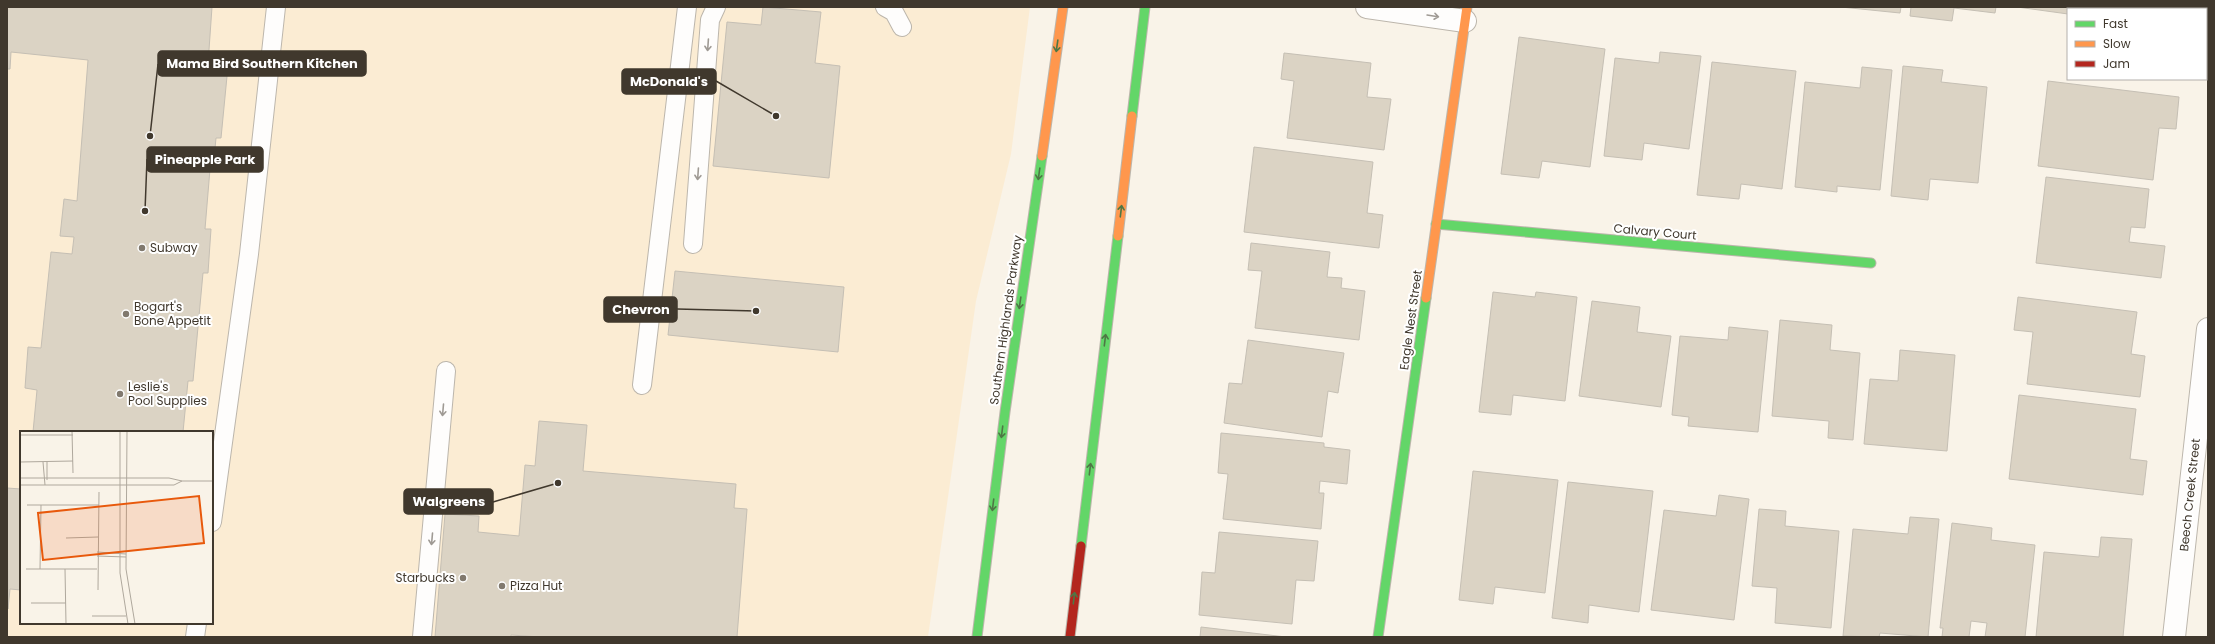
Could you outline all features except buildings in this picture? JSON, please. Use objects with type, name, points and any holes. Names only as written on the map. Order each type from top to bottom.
[{"type":"main road","name":"Southern Highlands Parkway","points":[[977,637],[1005,412],[1062,7]]},
{"type":"main road","points":[[1070,637],[1145,7]]},
{"type":"main road","name":"Eagle Nest Street","points":[[1378,637],[1466,14]]},
{"type":"main road","name":"Calvary Court","points":[[1436,224],[1871,263]]},
{"type":"street","points":[[1367,7],[1466,14]]},
{"type":"street","name":"Beech Creek Street","points":[[2174,637],[2208,329]]},
{"type":"lane","points":[[213,515],[242,309],[276,7]]},
{"type":"lane","points":[[642,385],[687,7]]},
{"type":"lane","points":[[693,244],[710,20],[716,7]]},
{"type":"lane","points":[[885,7],[894,12],[902,27]]},
{"type":"lane","points":[[422,637],[446,371]]},
{"type":"lane","points":[[195,637],[197,624]]},
{"type":"shaded area","points":[[7,7],[1030,7],[1011,154],[976,301],[928,637],[7,637]]},
{"type":"traffic: fast","points":[[1132,116],[1145,7]]},
{"type":"traffic: fast","points":[[977,637],[1005,412],[1042,156]]},
{"type":"traffic: fast","points":[[1436,224],[1871,263]]},
{"type":"traffic: fast","points":[[1081,546],[1118,236]]},
{"type":"traffic: fast","points":[[1378,637],[1426,298]]},
{"type":"traffic: slow","points":[[1042,156],[1063,7]]},
{"type":"traffic: slow","points":[[1426,298],[1467,7]]},
{"type":"traffic: slow","points":[[1118,236],[1132,116]]},
{"type":"traffic: jam","points":[[1070,637],[1081,546]]},
{"type":"place","name":"McDonald's","points":[[776,116]]},
{"type":"place","name":"Mama Bird Southern Kitchen","points":[[150,136]]},
{"type":"place","name":"Pineapple Park","points":[[145,211]]},
{"type":"place","name":"Subway","points":[[142,248]]},
{"type":"place","name":"Chevron","points":[[756,311]]},
{"type":"place","name":"Bogart's Bone Appetit","points":[[126,314]]},
{"type":"place","name":"Leslie's Pool Supplies","points":[[120,394]]},
{"type":"place","name":"Walgreens","points":[[558,483]]},
{"type":"place","name":"Starbucks","points":[[463,578]]},
{"type":"place","name":"Pizza Hut","points":[[502,586]]}]
